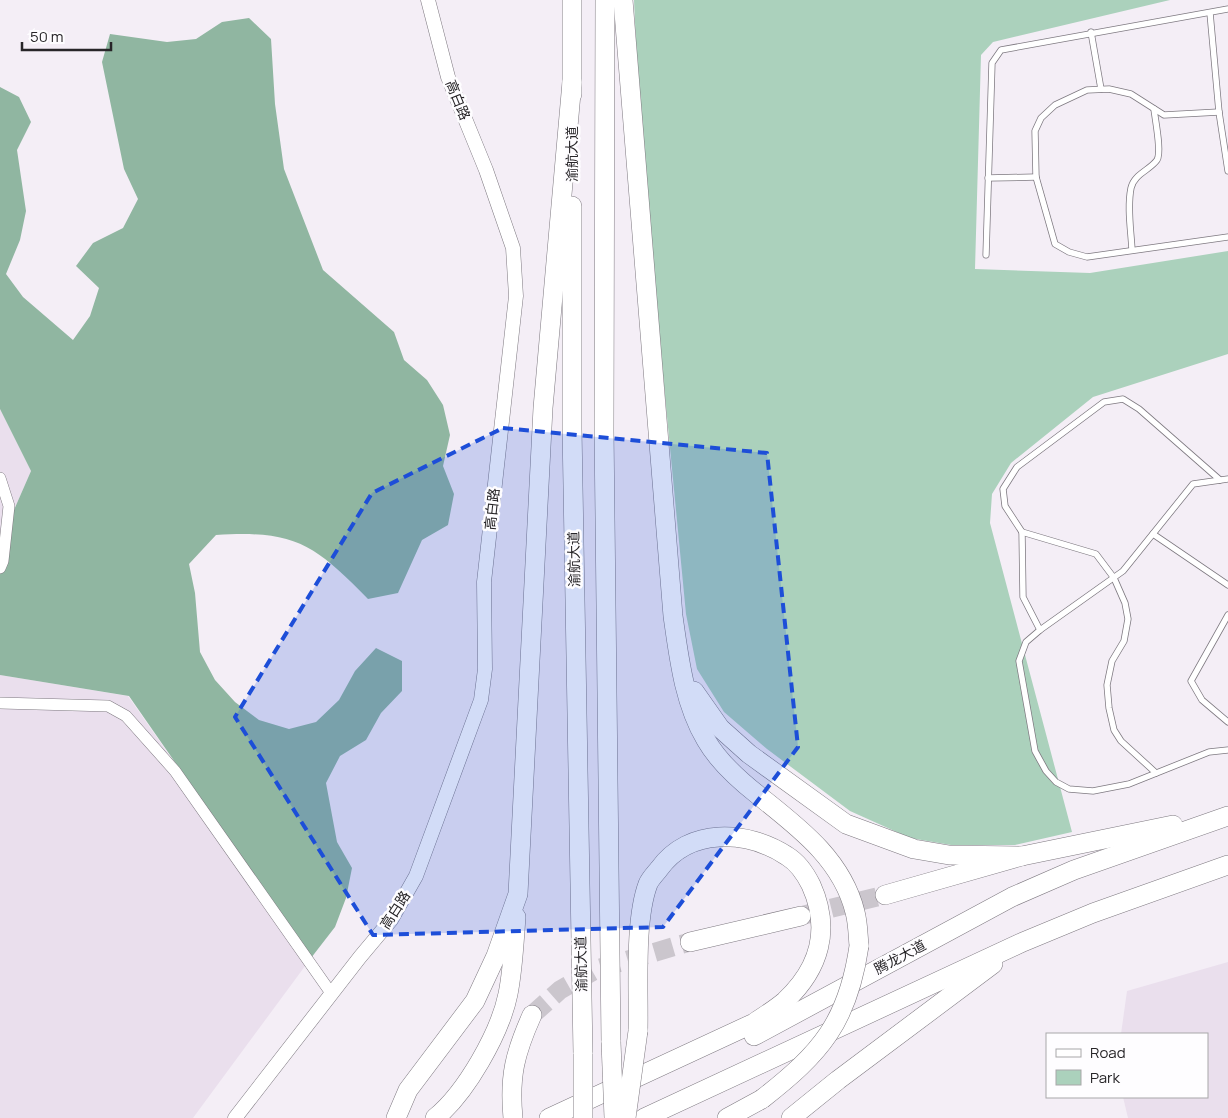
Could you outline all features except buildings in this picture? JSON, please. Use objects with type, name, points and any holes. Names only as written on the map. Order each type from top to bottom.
[{"type":"highway","name":"渝航大道","points":[[572,0],[572,429],[583,1054],[582,1118]]},
{"type":"highway","name":"渝航大道","points":[[605,0],[604,430],[611,1042],[614,1118]]},
{"type":"highway","points":[[623,0],[672,616],[679,663],[692,709],[706,741],[738,779],[801,830],[824,853],[844,882],[855,912],[859,946],[855,976],[845,1006],[825,1042],[798,1071],[762,1099],[727,1118]]},
{"type":"highway","points":[[435,1118],[443,1111],[470,1076],[493,1035],[507,996],[518,894],[543,408],[572,82]]},
{"type":"highway","points":[[679,663],[702,704],[720,728],[749,754],[846,824],[914,849],[949,855],[1022,856]]},
{"type":"highway","points":[[885,895],[1022,856],[1228,815]]},
{"type":"highway","name":"腾龙大道","points":[[582,1118],[735,1046],[1012,897],[1074,870],[1228,815]]},
{"type":"highway","points":[[549,1118],[754,1023],[784,1001],[802,981],[817,953],[822,929],[814,892],[806,876],[789,856],[759,841],[726,835],[693,841],[668,856],[648,883],[640,917],[638,1031],[626,1118]]},
{"type":"highway","points":[[644,1118],[1023,942],[1093,913],[1228,865]]},
{"type":"highway","points":[[396,1118],[408,1090],[475,1001],[496,956],[518,894]]},
{"type":"highway","points":[[690,942],[801,916]]},
{"type":"highway","points":[[785,1118],[1023,942]]},
{"type":"highway","points":[[513,1118],[511,1095],[516,1050],[532,1015]]},
{"type":"highway","points":[[791,1118],[838,1080]]},
{"type":"street","name":"高白路","points":[[235,1118],[391,920],[416,876],[481,700],[485,669],[484,582],[516,296],[513,248],[486,170],[448,77],[428,0]]},
{"type":"street","points":[[0,478],[9,506],[3,561],[0,568]]},
{"type":"street","points":[[0,702],[108,706],[126,716],[175,771],[332,993]]},
{"type":"lane","points":[[986,255],[992,64],[1001,50],[1091,32],[1228,9]]},
{"type":"lane","points":[[1210,13],[1219,112],[1228,171]]},
{"type":"lane","points":[[1091,32],[1101,89]]},
{"type":"lane","points":[[1219,112],[1164,115],[1131,94],[1109,89],[1088,90],[1055,105],[1041,118],[1035,131],[1036,176],[1055,244],[1069,252],[1087,257],[1228,237]]},
{"type":"lane","points":[[1132,250],[1131,186],[1140,174],[1157,160],[1159,152],[1154,109]]},
{"type":"lane","points":[[988,178],[1036,176]]},
{"type":"lane","points":[[1040,630],[1023,597],[1022,532],[1005,506],[1003,489],[1017,467],[1104,402],[1123,399],[1139,409],[1220,480]]},
{"type":"lane","points":[[1228,479],[1193,484],[1123,571],[1026,642],[1019,661],[1035,751],[1046,771],[1056,782],[1069,789],[1093,790],[1129,784],[1209,752],[1228,750]]},
{"type":"lane","points":[[1022,532],[1096,554],[1114,578],[1125,603],[1128,620],[1124,641],[1112,660],[1107,685],[1109,708],[1114,730],[1121,741],[1156,773]]},
{"type":"lane","points":[[1153,534],[1228,585]]},
{"type":"lane","points":[[1228,615],[1191,681],[1202,700],[1228,722]]},
{"type":"highlighted area","points":[[503,428],[767,453],[798,747],[663,927],[373,935],[235,717],[372,493]]},
{"type":"shaded area","points":[[0,409],[31,471],[0,542]]},
{"type":"shaded area","points":[[0,675],[128,696],[311,958],[193,1118],[0,1118]]},
{"type":"shaded area","points":[[1228,962],[1228,1118],[1128,1118],[1123,1098],[1208,1098],[1208,1033],[1121,1033],[1127,991]]},
{"type":"green space","points":[[634,0],[1170,0],[993,42],[981,55],[975,269],[1090,273],[1228,251],[1228,354],[1093,397],[1011,463],[992,494],[990,523],[1072,832],[1015,845],[951,845],[910,838],[850,811],[767,749],[724,712],[697,669],[686,614],[640,136]]},
{"type":"green space","points":[[249,18],[271,39],[275,104],[284,169],[323,270],[394,332],[404,360],[427,380],[443,405],[450,435],[443,466],[454,494],[448,525],[422,540],[398,593],[368,599],[333,565],[317,553],[301,544],[265,535],[216,535],[189,564],[195,593],[200,652],[215,680],[235,702],[259,720],[289,729],[316,722],[339,700],[355,671],[376,648],[402,661],[402,691],[381,713],[366,740],[340,756],[326,783],[337,842],[352,868],[346,898],[335,927],[311,958],[129,696],[0,675],[0,542],[31,471],[0,409],[0,87],[19,97],[31,122],[17,150],[26,211],[20,240],[6,274],[23,297],[73,340],[90,316],[99,288],[76,266],[93,243],[123,228],[138,199],[124,169],[102,62],[110,34],[167,42],[196,39],[222,22]]},
{"type":"tunnel","points":[[804,915],[885,895]]},
{"type":"tunnel","points":[[532,1015],[560,990],[597,969],[690,942]]}]
